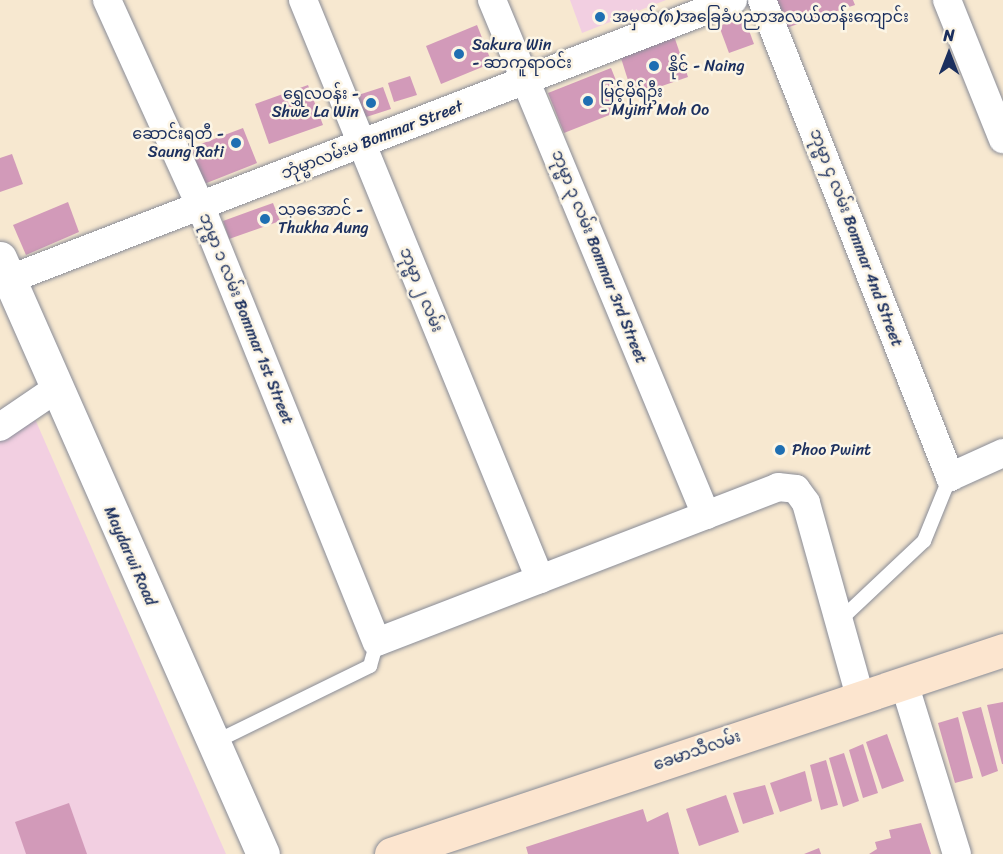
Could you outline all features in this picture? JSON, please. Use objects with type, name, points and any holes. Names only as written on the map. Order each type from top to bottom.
[{"type":"main road","name":"ခေမာသီလမ်း","points":[[391,854],[1003,650]]},
{"type":"street","name":"ဘုမ္မာ ၁ လမ်း Bommar 1st Street","points":[[106,0],[200,205],[377,642]]},
{"type":"street","name":"ဘုမ္မာ ၂ လမ်း","points":[[303,0],[540,579]]},
{"type":"street","name":"ဘုမ္မာ ၃ လမ်း Bommar 3rd Street","points":[[492,0],[706,515]]},
{"type":"street","name":"ဘုံမ္မာလမ်းမ Bommar Street","points":[[5,268],[200,205],[527,82],[734,0]]},
{"type":"street","name":"ဘုမ္မာ ၄ လမ်း Bommar 4nd Street","points":[[762,0],[950,477]]},
{"type":"street","points":[[947,0],[1003,139]]},
{"type":"street","name":"Maydarwi Road","points":[[5,268],[56,389],[263,854]]},
{"type":"street","points":[[0,427],[56,389]]},
{"type":"street","points":[[950,477],[1003,453]]},
{"type":"street","points":[[377,642],[778,487],[796,489],[806,502],[860,696]]},
{"type":"street","points":[[904,683],[957,854]]},
{"type":"lane","points":[[839,621],[924,542],[950,477]]},
{"type":"lane","points":[[213,743],[370,666],[377,642]]},
{"type":"shaded area","name":"အမှတ်(၈)အခြေခံပညာအလယ်တန်းကျောင်း","points":[[570,0],[666,0],[582,33]]},
{"type":"shaded area","points":[[24,394],[226,854],[0,854],[0,410]]},
{"type":"building","points":[[776,0],[853,0],[855,5],[786,28]]},
{"type":"building","points":[[744,17],[754,44],[729,53],[719,26]]},
{"type":"building","name":"Sakura Win - ဆာကူရာဝင်း","points":[[477,25],[492,63],[441,84],[426,46]]},
{"type":"building","name":"နိုင် - Naing","points":[[674,36],[688,77],[633,96],[620,55]]},
{"type":"building","name":"မြင့်မိုရ်ဦး - Myint Moh Oo","points":[[611,68],[627,108],[564,133],[548,93]]},
{"type":"building","points":[[410,76],[417,95],[394,102],[388,83]]},
{"type":"building","points":[[308,85],[323,125],[269,144],[255,104]]},
{"type":"building","name":"ရွှေလဝန်း - Shwe La Win","points":[[383,87],[391,109],[360,119],[352,97]]},
{"type":"building","points":[[243,128],[257,163],[199,186],[185,150]]},
{"type":"building","points":[[12,154],[23,184],[0,192],[0,158]]},
{"type":"building","points":[[68,202],[79,232],[26,255],[13,225]]},
{"type":"building","points":[[273,203],[280,221],[229,239],[223,221]]},
{"type":"building","points":[[1003,702],[1003,764],[1002,764],[987,705]]},
{"type":"building","points":[[981,707],[998,771],[982,777],[962,712]]},
{"type":"building","points":[[958,717],[973,778],[955,783],[938,723]]},
{"type":"building","points":[[887,734],[904,781],[882,789],[866,742]]},
{"type":"building","points":[[863,744],[878,793],[863,798],[849,750]]},
{"type":"building","points":[[844,753],[859,801],[843,807],[829,758]]},
{"type":"building","points":[[826,760],[838,805],[821,810],[810,765]]},
{"type":"building","points":[[805,771],[812,801],[780,812],[770,783]]},
{"type":"building","points":[[765,785],[774,814],[743,824],[733,793]]},
{"type":"building","points":[[726,795],[739,832],[699,846],[686,809]]},
{"type":"building","points":[[69,803],[87,854],[26,854],[15,822]]},
{"type":"building","points":[[643,809],[647,822],[668,812],[679,854],[528,854],[526,847]]},
{"type":"building","points":[[921,823],[931,854],[869,854],[877,849],[875,842],[891,838],[889,830]]},
{"type":"building","points":[[819,848],[821,854],[804,854]]},
{"type":"place","name":"အမှတ်(၈)အခြေခံပညာအလယ်တန်းကျောင်း","points":[[600,17]]},
{"type":"place","name":"Sakura Win - ဆာကူရာဝင်း","points":[[459,54]]},
{"type":"place","name":"နိုင် - Naing","points":[[654,66]]},
{"type":"place","name":"မြင့်မိုရ်ဦး - Myint Moh Oo","points":[[588,101]]},
{"type":"place","name":"ရွှေလဝန်း - Shwe La Win","points":[[371,103]]},
{"type":"place","name":"ဆောင်းရတီ - Saung Rati","points":[[236,143]]},
{"type":"place","name":"သုခအောင် - Thukha Aung","points":[[265,219]]},
{"type":"place","name":"Phoo Pwint","points":[[780,450]]}]
